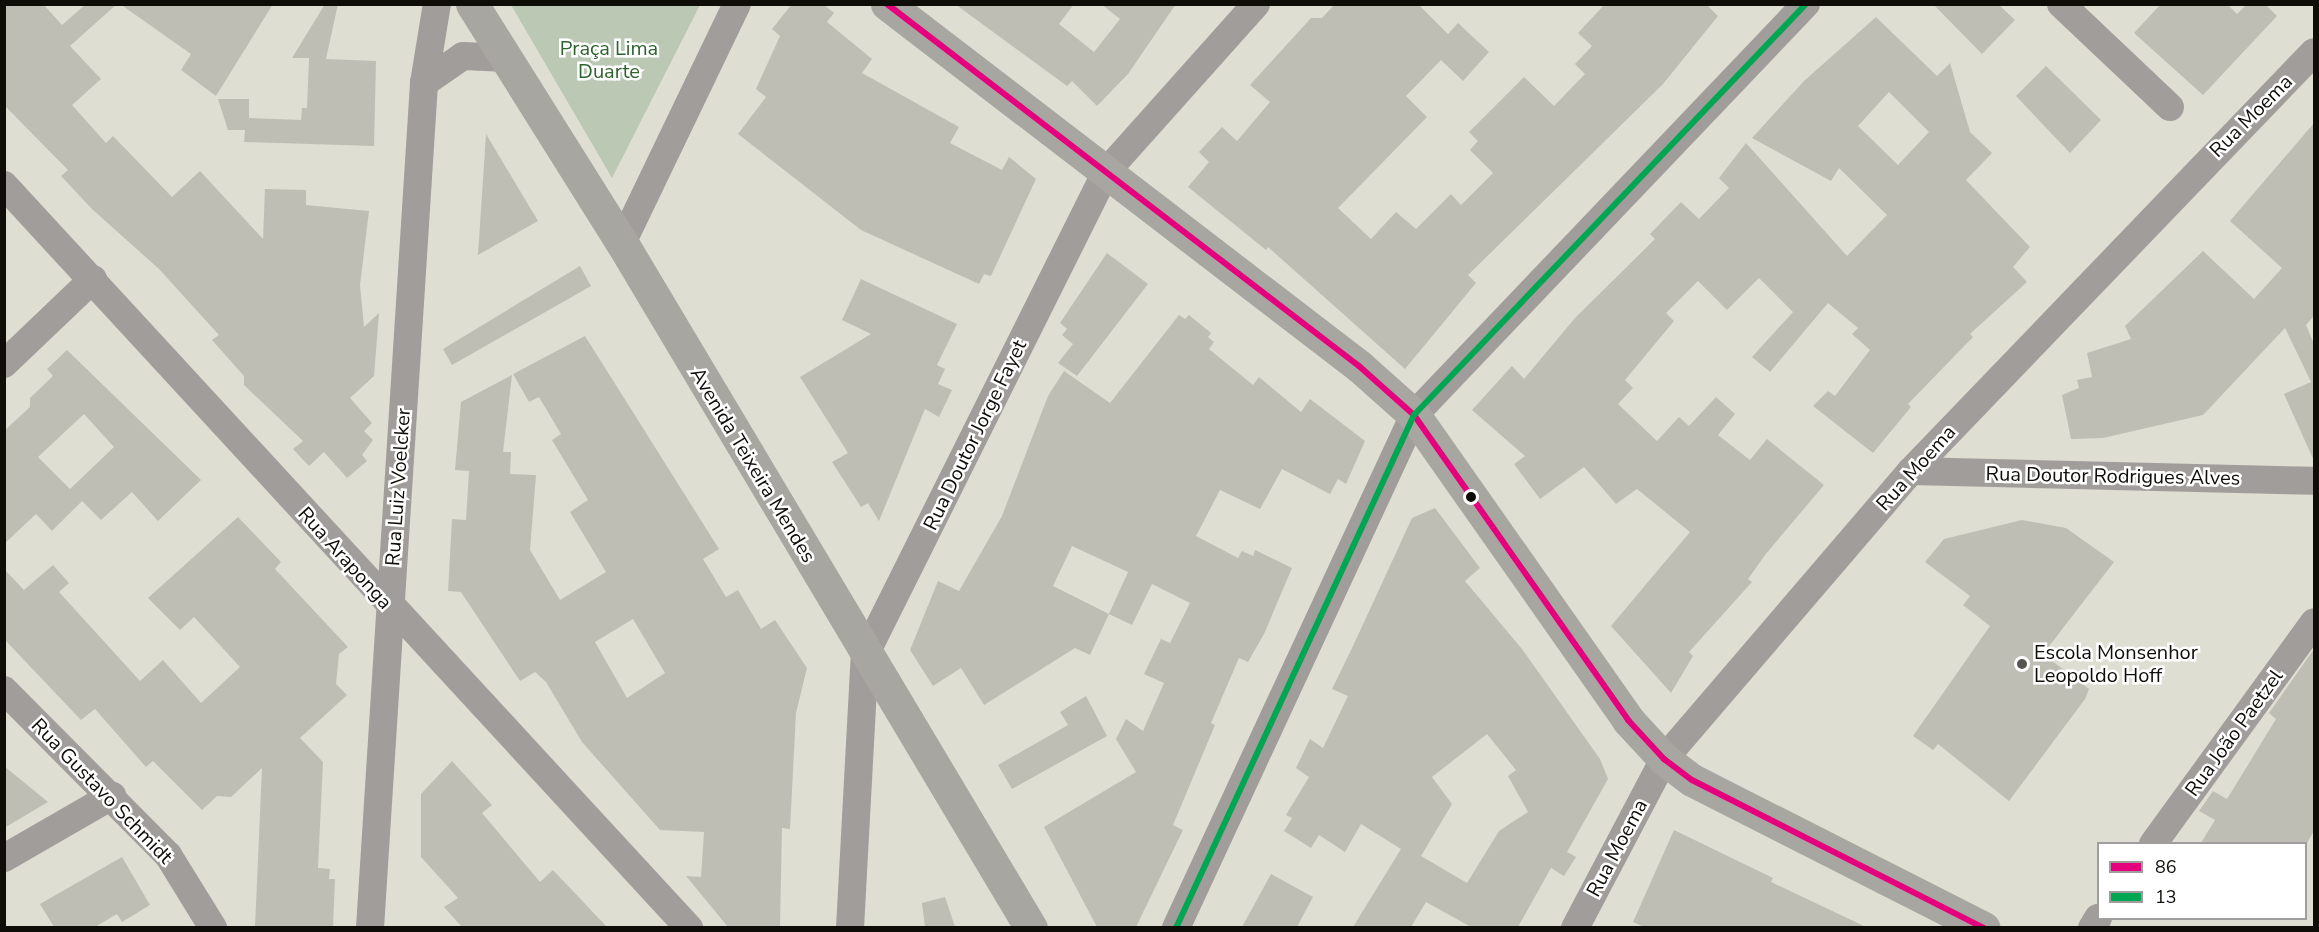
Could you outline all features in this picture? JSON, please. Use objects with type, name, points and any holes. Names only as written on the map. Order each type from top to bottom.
[{"type":"street","name":"Rua Luiz Voelcker","points":[[370,927],[424,83],[437,4]]},
{"type":"street","name":"Avenida Teixeira Mendes","points":[[472,4],[622,243],[865,656],[1031,927]]},
{"type":"street","points":[[622,243],[737,4]]},
{"type":"street","points":[[887,4],[1359,366],[1414,415],[1628,720],[1664,759],[1692,780],[1984,927]]},
{"type":"street","name":"Rua Doutor Jorge Fayet","points":[[850,927],[865,656],[1106,172],[1256,4]]},
{"type":"street","points":[[1176,927],[1414,415],[1806,4]]},
{"type":"street","points":[[2061,4],[2170,107]]},
{"type":"street","name":"Rua Moema","points":[[1575,927],[1664,759],[1911,471],[2314,52]]},
{"type":"street","points":[[424,83],[463,56],[507,57]]},
{"type":"street","name":"Rua Araponga","points":[[4,185],[93,279],[390,609],[689,927]]},
{"type":"street","points":[[4,364],[93,279]]},
{"type":"street","name":"Rua Doutor Rodrigues Alves","points":[[1911,471],[2314,481]]},
{"type":"street","name":"Rua João Paetzel","points":[[2154,842],[2314,622]]},
{"type":"street","name":"Rua Gustavo Schmidt","points":[[4,690],[112,796],[168,855],[213,927]]},
{"type":"street","points":[[4,858],[112,796]]},
{"type":"green space","name":"Praça Lima Duarte","points":[[511,5],[700,5],[612,178]]},
{"type":"building","points":[[4,4],[43,4],[62,25],[86,4],[117,4],[70,46],[101,79],[72,105],[106,143],[113,136],[172,197],[200,171],[263,239],[265,189],[306,190],[306,205],[369,211],[360,285],[364,327],[379,313],[374,376],[350,398],[372,423],[364,431],[373,440],[362,455],[367,461],[347,478],[324,452],[309,466],[293,449],[303,441],[244,385],[244,376],[212,340],[219,335],[159,269],[92,209],[61,176],[68,170],[4,105]]},
{"type":"building","points":[[120,4],[273,4],[216,96],[181,70],[191,54]]},
{"type":"building","points":[[325,4],[338,4],[326,59],[376,61],[374,146],[244,142],[245,130],[228,130],[218,99],[249,99],[249,118],[301,120],[302,108],[307,108],[309,58],[292,58]]},
{"type":"building","points":[[792,4],[823,4],[834,13],[827,22],[872,59],[862,73],[959,127],[950,143],[1002,170],[1009,157],[1036,179],[991,276],[984,274],[979,284],[861,230],[738,134],[766,97],[756,89],[780,36],[772,29]]},
{"type":"building","points":[[955,4],[1074,4],[1059,24],[1094,52],[1120,19],[1101,4],[1176,4],[1128,74],[1097,106],[1072,81],[1067,86]]},
{"type":"building","points":[[1335,4],[1418,4],[1448,34],[1458,23],[1489,52],[1463,81],[1441,60],[1406,96],[1427,117],[1338,208],[1371,239],[1396,212],[1416,229],[1451,194],[1461,205],[1493,173],[1470,150],[1478,141],[1469,132],[1524,77],[1554,106],[1585,74],[1575,64],[1592,46],[1578,33],[1605,4],[1706,4],[1718,16],[1663,84],[1468,275],[1476,283],[1405,369],[1268,247],[1266,250],[1188,187],[1209,162],[1199,152],[1222,127],[1237,141],[1270,102],[1250,85],[1311,18],[1322,18]]},
{"type":"building","points":[[1933,4],[1998,4],[2015,20],[1982,54]]},
{"type":"building","points":[[2161,4],[2227,4],[2237,14],[2247,4],[2265,4],[2277,16],[2203,95],[2134,33]]},
{"type":"building","points":[[1876,17],[1937,76],[1950,63],[1970,132],[1992,153],[1966,180],[2030,247],[2013,267],[2027,282],[1970,334],[1973,337],[1908,404],[1911,407],[1873,453],[1813,406],[1828,391],[1835,396],[1870,350],[1852,334],[1858,328],[1828,303],[1770,372],[1752,357],[1793,312],[1759,278],[1727,310],[1698,281],[1666,313],[1674,321],[1625,380],[1633,388],[1618,404],[1657,441],[1679,417],[1689,426],[1716,397],[1735,414],[1718,435],[1750,460],[1767,439],[1824,485],[1765,555],[1748,579],[1752,582],[1689,652],[1693,656],[1671,693],[1611,626],[1690,532],[1637,489],[1616,504],[1584,467],[1540,499],[1514,464],[1525,456],[1472,410],[1512,366],[1524,379],[1575,318],[1655,239],[1650,234],[1681,202],[1699,219],[1729,188],[1719,178],[1746,143],[1847,256],[1887,215],[1839,168],[1831,181],[1752,138],[1804,81]],"holes":[[[1889,92],[1929,132],[1898,165],[1858,126]]]},
{"type":"building","points":[[2046,66],[2101,120],[2070,153],[2016,96]]},
{"type":"building","points":[[2314,123],[2314,316],[2306,325],[2314,344],[2314,461],[2284,394],[2311,382],[2285,328],[2203,415],[2103,438],[2071,439],[2062,395],[2079,388],[2077,380],[2092,377],[2087,353],[2131,339],[2125,326],[2203,251],[2254,299],[2282,268],[2230,221]]},
{"type":"building","points":[[486,134],[538,221],[478,255]]},
{"type":"building","points":[[1107,253],[1148,284],[1077,376],[1058,363],[1073,344],[1062,335],[1067,329],[1060,323]]},
{"type":"building","points":[[580,266],[591,286],[452,365],[443,349]]},
{"type":"building","points":[[861,279],[957,324],[937,365],[945,369],[938,384],[952,390],[939,417],[925,409],[879,521],[868,503],[861,507],[832,462],[848,453],[800,377],[871,334],[842,320]]},
{"type":"building","points":[[1179,315],[1185,319],[1189,315],[1211,333],[1208,337],[1214,342],[1209,349],[1253,385],[1259,377],[1301,412],[1310,399],[1365,441],[1346,484],[1338,479],[1330,494],[1282,469],[1260,509],[1220,490],[1196,536],[1238,558],[1242,551],[1253,556],[1255,550],[1292,568],[1264,634],[1248,662],[1239,658],[1211,723],[1215,725],[1173,825],[1183,830],[1136,927],[1097,927],[1044,827],[1136,772],[1116,739],[1126,719],[1143,731],[1164,683],[1144,674],[1161,639],[1170,643],[1190,603],[1152,584],[1132,625],[1109,614],[1090,655],[1075,648],[984,705],[961,668],[933,686],[910,650],[938,581],[959,591],[1002,516],[1048,396],[1064,371],[1110,403]],"holes":[[[1072,546],[1128,572],[1109,614],[1053,586]]]},
{"type":"building","points":[[585,336],[719,549],[703,559],[726,597],[738,590],[761,629],[775,620],[807,668],[796,713],[790,829],[782,828],[780,927],[728,927],[686,876],[701,877],[704,832],[660,830],[582,742],[546,682],[535,672],[520,681],[461,592],[448,591],[452,519],[466,520],[469,471],[455,470],[461,402],[512,375],[503,452],[511,452],[510,474],[536,475],[530,550],[560,600],[606,572],[570,512],[588,500],[552,440],[561,434],[539,397],[529,402],[513,374]],"holes":[[[633,619],[665,673],[627,698],[595,642]]]},
{"type":"building","points":[[67,350],[201,480],[158,521],[132,492],[101,520],[82,501],[52,531],[36,514],[4,544],[4,431],[30,407],[30,398],[53,376],[47,369]],"holes":[[[84,414],[114,447],[70,489],[38,457]]]},
{"type":"building","points":[[1435,508],[1480,568],[1465,581],[1522,649],[1600,759],[1608,779],[1567,852],[1576,857],[1564,876],[1551,868],[1518,927],[1471,927],[1426,902],[1411,927],[1353,927],[1401,849],[1361,824],[1345,852],[1319,835],[1311,848],[1284,831],[1292,818],[1286,815],[1309,777],[1296,768],[1310,739],[1323,748],[1348,696],[1332,689],[1412,518]],"holes":[[[1487,734],[1516,770],[1508,776],[1528,812],[1499,831],[1467,883],[1421,856],[1452,804],[1432,777]]]},
{"type":"building","points":[[238,517],[281,562],[275,569],[348,647],[339,654],[336,684],[347,695],[300,738],[323,762],[318,868],[330,869],[329,879],[335,879],[333,927],[255,927],[262,768],[231,797],[217,796],[202,810],[153,761],[146,767],[95,709],[81,720],[4,639],[4,569],[24,590],[53,565],[69,583],[59,592],[140,681],[163,660],[201,703],[240,667],[194,617],[180,630],[148,598]]},
{"type":"building","points":[[2022,520],[2066,528],[2114,562],[2043,654],[2089,689],[2085,699],[2009,801],[1938,744],[1933,750],[1913,736],[1990,626],[1963,605],[1970,596],[1925,562],[1944,539]]},
{"type":"building","points":[[2314,649],[2314,831],[2307,843],[2202,842],[2215,820],[2199,811],[2213,791],[2227,799],[2276,719],[2269,713]]},
{"type":"building","points":[[1086,696],[1107,736],[1012,789],[998,765],[1068,725],[1060,712]]},
{"type":"building","points":[[452,761],[492,805],[482,813],[540,882],[553,870],[607,927],[462,927],[444,907],[458,898],[421,857],[421,794]]},
{"type":"building","points":[[4,766],[48,802],[4,828]]},
{"type":"building","points":[[1674,830],[1773,878],[1771,882],[1866,927],[1644,927],[1633,922]]},
{"type":"building","points":[[122,857],[150,905],[122,922],[117,914],[95,927],[54,927],[40,904]]},
{"type":"building","points":[[1271,874],[1313,897],[1297,927],[1242,927]]},
{"type":"building","points":[[945,897],[955,927],[925,927],[922,903]]},
{"type":"transit line","name":"86","points":[[887,4],[1359,366],[1414,415],[1628,720],[1664,759],[1692,780],[1984,928]]},
{"type":"transit line","name":"13","points":[[1176,928],[1414,415],[1806,4]]},
{"type":"place","name":"Escola Monsenhor Leopoldo Hoff","points":[[2022,664]]}]
